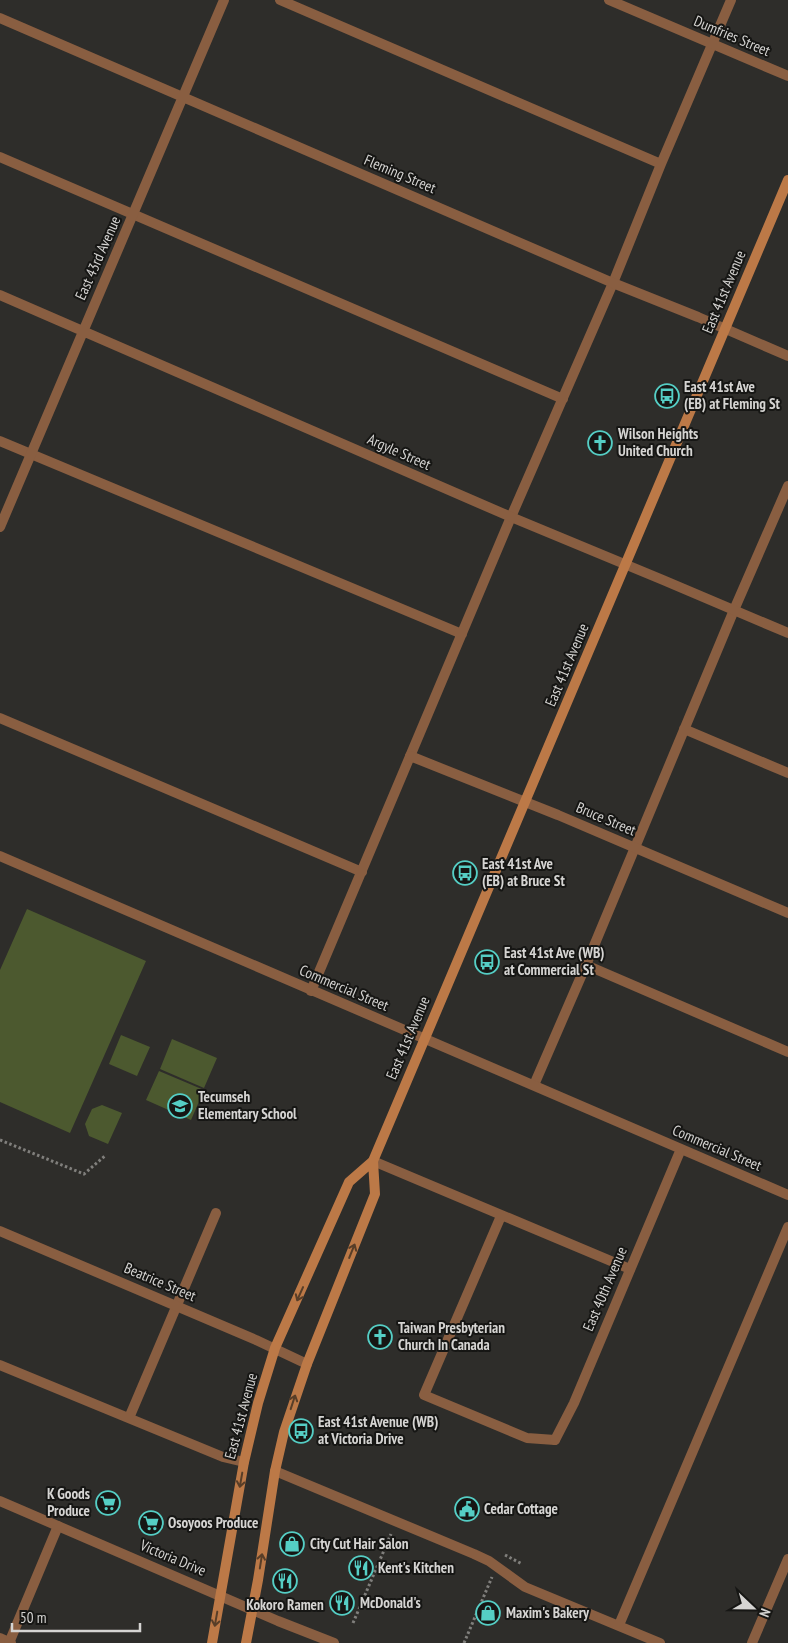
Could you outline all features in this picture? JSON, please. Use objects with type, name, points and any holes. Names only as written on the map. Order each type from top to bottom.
[{"type":"main road","name":"East 41st Avenue","points":[[212,1643],[244,1462],[258,1403],[276,1348],[349,1182],[372,1161],[788,180]]},
{"type":"main road","points":[[246,1643],[275,1470],[284,1432],[307,1364],[376,1194],[372,1161]]},
{"type":"street","name":"East 43rd Avenue","points":[[0,527],[224,0]]},
{"type":"street","points":[[280,0],[661,164]]},
{"type":"street","name":"Dumfries Street","points":[[609,0],[788,76]]},
{"type":"street","points":[[311,991],[511,517],[613,283],[731,0]]},
{"type":"street","name":"Fleming Street","points":[[0,18],[613,283],[725,328],[788,356]]},
{"type":"street","points":[[0,157],[562,399]]},
{"type":"street","name":"Argyle Street","points":[[0,296],[511,517],[788,633]]},
{"type":"street","points":[[0,441],[462,634]]},
{"type":"street","points":[[534,1085],[734,610],[786,497],[788,486]]},
{"type":"street","points":[[0,718],[362,872]]},
{"type":"street","points":[[684,729],[788,773]]},
{"type":"street","name":"Bruce Street","points":[[410,756],[635,847],[788,913]]},
{"type":"street","name":"Commercial Street","points":[[0,856],[788,1195]]},
{"type":"street","points":[[586,965],[788,1052]]},
{"type":"street","name":"East 40th Avenue","points":[[501,1216],[424,1395],[527,1438],[555,1440],[574,1403],[681,1149]]},
{"type":"street","points":[[372,1161],[630,1269]]},
{"type":"street","points":[[129,1418],[216,1214]]},
{"type":"street","points":[[619,1625],[788,1227]]},
{"type":"street","name":"Beatrice Street","points":[[0,1231],[276,1348],[307,1364]]},
{"type":"street","points":[[0,1365],[223,1457],[244,1462]]},
{"type":"street","points":[[275,1470],[474,1554],[525,1587],[660,1643]]},
{"type":"street","name":"Victoria Drive","points":[[0,1501],[334,1643]]},
{"type":"street","points":[[0,1638],[10,1643],[58,1526]]},
{"type":"street","points":[[752,1643],[788,1558]]},
{"type":"path","points":[[0,1140],[84,1174],[106,1155]]},
{"type":"path","points":[[354,1623],[394,1528]]},
{"type":"path","points":[[464,1643],[492,1577]]},
{"type":"green space","points":[[27,909],[146,961],[70,1133],[0,1102],[0,970]]},
{"type":"green space","points":[[121,1035],[150,1047],[137,1076],[109,1064]]},
{"type":"green space","points":[[172,1039],[217,1058],[204,1088],[160,1069]]},
{"type":"green space","points":[[159,1071],[204,1090],[191,1120],[146,1100]]},
{"type":"green space","points":[[102,1105],[122,1113],[108,1144],[89,1136],[85,1124],[92,1109]]},
{"type":"place","name":"East 41st Ave (EB) at Fleming St","points":[[667,396]]},
{"type":"place","name":"Wilson Heights United Church","points":[[600,443]]},
{"type":"place","name":"East 41st Ave (EB) at Bruce St","points":[[465,873]]},
{"type":"place","name":"East 41st Ave (WB) at Commercial St","points":[[487,962]]},
{"type":"place","name":"Tecumseh Elementary School","points":[[180,1106]]},
{"type":"place","name":"Taiwan Presbyterian Church In Canada","points":[[380,1337]]},
{"type":"place","name":"East 41st Avenue (WB) at Victoria Drive","points":[[301,1431]]},
{"type":"place","name":"K Goods Produce","points":[[108,1503]]},
{"type":"place","name":"Cedar Cottage","points":[[467,1509]]},
{"type":"place","name":"Osoyoos Produce","points":[[151,1523]]},
{"type":"place","name":"City Cut Hair Salon","points":[[292,1544]]},
{"type":"place","name":"Kent's Kitchen","points":[[361,1568]]},
{"type":"place","name":"Kokoro Ramen","points":[[285,1581]]},
{"type":"place","name":"McDonald's","points":[[342,1603]]},
{"type":"place","name":"Maxim's Bakery","points":[[488,1613]]}]
